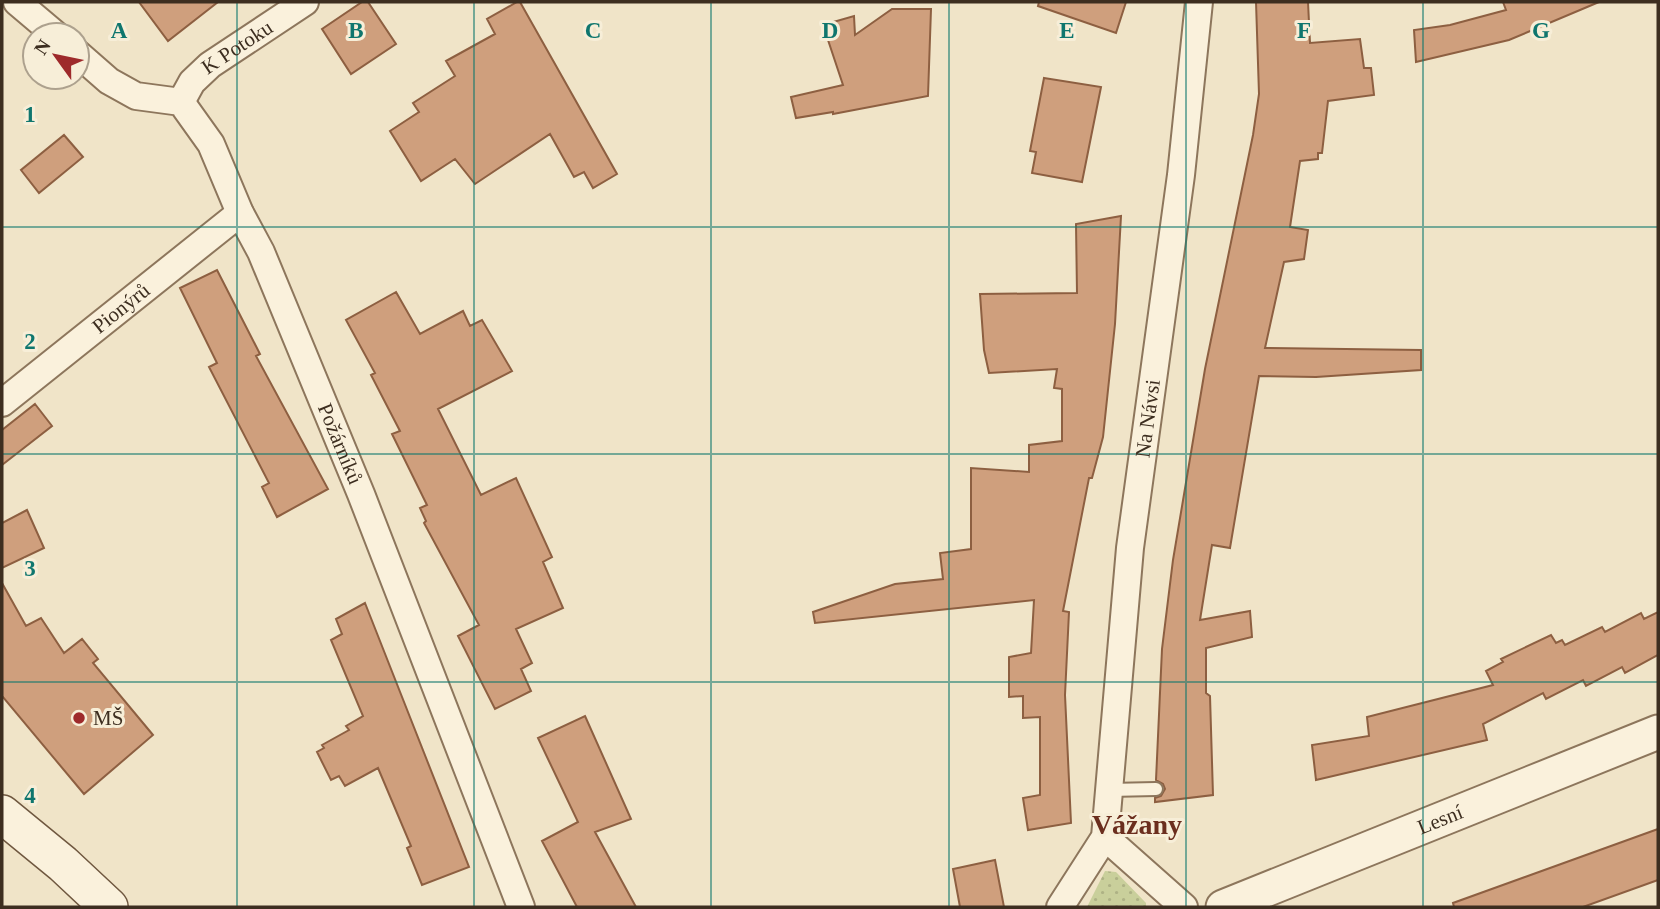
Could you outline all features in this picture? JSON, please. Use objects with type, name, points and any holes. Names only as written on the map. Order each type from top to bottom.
[{"type":"main road","points":[[2,814],[110,907]]},
{"type":"street","points":[[17,2],[39,21]]},
{"type":"street","name":"K Potoku","points":[[181,102],[192,82],[210,65],[304,2]]},
{"type":"street","name":"Na Návsi","points":[[1060,907],[1105,837],[1130,548],[1181,175],[1199,2]]},
{"type":"street","points":[[91,65],[109,81],[135,96],[181,102]]},
{"type":"street","name":"Požárníků","points":[[181,102],[211,144],[240,212],[261,252],[361,494],[521,907]]},
{"type":"street","name":"Pionýrů","points":[[2,404],[240,212]]},
{"type":"street","name":"Lesní","points":[[1223,907],[1658,732]]},
{"type":"street","points":[[1105,837],[1184,907]]},
{"type":"lane","points":[[1109,790],[1156,789]]},
{"type":"green space","points":[[1105,871],[1116,872],[1146,903],[1146,907],[1087,907]]},
{"type":"building","points":[[139,2],[218,2],[168,41]]},
{"type":"building","points":[[362,2],[368,2],[396,44],[351,74],[322,29]]},
{"type":"building","points":[[520,2],[617,174],[593,188],[584,172],[574,177],[550,134],[475,184],[455,159],[421,181],[390,131],[419,112],[413,103],[455,76],[446,61],[495,34],[487,19]]},
{"type":"building","points":[[1039,2],[1126,2],[1116,33],[1038,6]]},
{"type":"building","points":[[1256,2],[1308,2],[1310,43],[1360,39],[1364,68],[1371,68],[1374,95],[1328,101],[1322,153],[1318,153],[1318,159],[1300,161],[1290,227],[1308,230],[1304,259],[1284,262],[1265,348],[1421,350],[1421,370],[1316,377],[1259,376],[1230,548],[1212,545],[1200,620],[1250,611],[1252,637],[1206,648],[1206,693],[1210,696],[1213,795],[1155,802],[1155,798],[1161,796],[1165,789],[1163,784],[1156,780],[1162,649],[1173,560],[1205,369],[1259,94]]},
{"type":"building","points":[[1503,2],[1599,2],[1509,40],[1416,62],[1414,30],[1450,25],[1506,10]]},
{"type":"building","points":[[892,9],[931,9],[928,96],[833,114],[796,118],[791,97],[843,85],[823,25],[854,16],[855,35]]},
{"type":"building","points":[[1044,78],[1101,87],[1082,182],[1032,173],[1036,152],[1030,151]]},
{"type":"building","points":[[64,135],[83,157],[39,193],[21,170]]},
{"type":"building","points":[[1121,216],[1115,324],[1103,437],[1092,478],[1089,478],[1063,611],[1069,612],[1065,695],[1071,823],[1028,830],[1023,798],[1040,795],[1040,717],[1023,718],[1023,696],[1009,697],[1009,657],[1031,653],[1034,600],[815,623],[813,612],[895,584],[943,579],[940,553],[971,549],[971,468],[1029,472],[1029,445],[1062,441],[1062,389],[1054,388],[1057,369],[989,373],[984,350],[980,294],[1077,293],[1076,224]]},
{"type":"building","points":[[217,270],[260,354],[256,356],[328,489],[277,517],[262,487],[269,483],[209,367],[217,363],[180,288]]},
{"type":"building","points":[[396,292],[420,334],[463,311],[470,326],[482,320],[512,371],[438,409],[481,495],[516,478],[552,557],[543,562],[563,608],[516,629],[532,663],[521,669],[531,691],[495,709],[458,636],[479,625],[424,523],[426,521],[420,508],[427,505],[392,434],[400,431],[371,375],[375,373],[346,320]]},
{"type":"building","points":[[35,404],[52,426],[2,465],[2,430]]},
{"type":"building","points":[[27,510],[44,548],[2,568],[2,523]]},
{"type":"building","name":"MŠ","points":[[2,583],[26,626],[41,618],[64,653],[82,639],[98,659],[93,663],[153,735],[84,794],[2,696]]},
{"type":"building","points":[[365,603],[469,867],[422,885],[407,848],[411,846],[378,768],[345,786],[339,776],[331,780],[317,752],[324,748],[322,745],[349,730],[346,726],[363,716],[331,640],[342,634],[336,619]]},
{"type":"building","points":[[1658,612],[1658,655],[1625,673],[1622,667],[1586,686],[1583,680],[1546,699],[1543,693],[1483,724],[1487,740],[1316,780],[1312,745],[1369,736],[1367,717],[1493,685],[1486,671],[1503,662],[1501,659],[1551,635],[1556,643],[1562,640],[1565,645],[1602,627],[1605,632],[1641,613],[1644,619]]},
{"type":"building","points":[[585,716],[631,819],[595,832],[636,907],[577,907],[542,841],[578,822],[538,738]]},
{"type":"building","points":[[1658,829],[1658,880],[1583,907],[1454,907],[1453,903]]},
{"type":"building","points":[[995,860],[1004,907],[960,907],[953,869]]},
{"type":"place","name":"MŠ","points":[[79,718]]},
{"type":"district","name":"Vážany","points":[[1137,824]]}]
